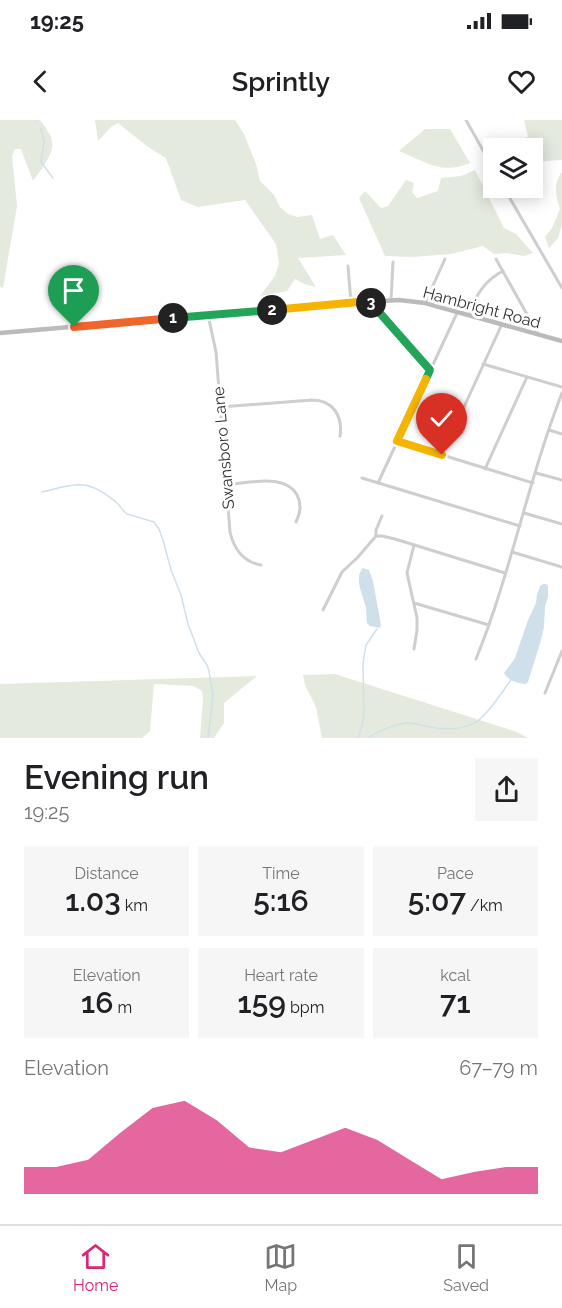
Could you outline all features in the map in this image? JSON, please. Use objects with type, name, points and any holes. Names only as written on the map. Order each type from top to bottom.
[{"type":"main road","name":"Hambright Road","points":[[0,333],[391,300],[425,303],[562,340]]},
{"type":"street","points":[[466,120],[483,150]]},
{"type":"street","points":[[510,198],[562,288]]},
{"type":"street","points":[[425,303],[444,259]]},
{"type":"street","points":[[496,259],[538,334]]},
{"type":"street","points":[[391,300],[393,262]]},
{"type":"street","points":[[348,266],[351,303]]},
{"type":"street","points":[[469,314],[474,300],[483,287],[491,278],[503,271]]},
{"type":"street","points":[[369,301],[430,370]]},
{"type":"street","points":[[378,483],[457,311]]},
{"type":"street","name":"Swansboro Lane","points":[[208,315],[216,352],[230,532],[238,551],[246,559],[261,565]]},
{"type":"street","points":[[442,455],[502,324]]},
{"type":"street","points":[[483,364],[562,387]]},
{"type":"street","points":[[484,469],[527,377]]},
{"type":"street","points":[[476,659],[489,625],[562,393]]},
{"type":"street","points":[[220,407],[321,400],[338,414],[340,436]]},
{"type":"street","points":[[549,430],[562,434]]},
{"type":"street","points":[[397,441],[532,483]]},
{"type":"street","points":[[536,473],[562,480]]},
{"type":"street","points":[[362,477],[520,526]]},
{"type":"street","points":[[226,485],[270,481],[285,484],[292,489],[300,502],[301,510],[296,522]]},
{"type":"street","points":[[524,513],[562,524]]},
{"type":"street","points":[[323,610],[342,572],[376,536],[382,516]]},
{"type":"street","points":[[376,536],[414,545],[505,573]]},
{"type":"street","points":[[414,545],[407,573],[417,624],[414,649]]},
{"type":"street","points":[[512,552],[562,567]]},
{"type":"street","points":[[414,603],[489,625]]},
{"type":"street","points":[[544,693],[562,651]]},
{"type":"shaded area","points":[[0,120],[40,120],[50,135],[52,143],[47,160],[33,181],[21,149],[15,149],[12,156],[17,206],[3,288],[0,287]]},
{"type":"shaded area","points":[[95,120],[235,120],[244,134],[260,181],[274,195],[280,207],[288,214],[297,217],[312,215],[320,239],[333,235],[346,255],[298,258],[316,287],[295,279],[287,291],[260,296],[275,276],[279,263],[276,244],[245,200],[198,207],[181,200],[166,158],[118,123],[98,141]]},
{"type":"shaded area","points":[[524,120],[562,120],[562,160],[543,162],[543,138],[524,138],[528,137]]},
{"type":"shaded area","points":[[425,129],[450,129],[470,163],[450,168],[434,166],[399,151]]},
{"type":"shaded area","points":[[475,170],[483,186],[483,198],[489,198],[504,228],[516,234],[533,253],[524,256],[507,253],[494,254],[483,246],[451,254],[413,257],[385,256],[359,198],[365,191],[381,208],[388,206],[406,180],[414,183],[412,192],[417,198],[438,191],[441,178],[461,176]]},
{"type":"shaded area","points":[[562,172],[562,225],[558,238],[549,248],[545,237],[552,228],[560,209],[556,185]]},
{"type":"shaded area","points":[[335,674],[517,732],[528,738],[322,738],[316,707],[305,685],[303,675]]},
{"type":"shaded area","points":[[257,676],[224,703],[224,723],[214,738],[200,738],[202,691],[194,686],[154,684],[150,731],[142,738],[0,738],[0,684]]},
{"type":"water","points":[[363,568],[369,570],[373,581],[380,628],[367,623],[366,606],[359,580]]},
{"type":"water","points":[[543,584],[548,586],[548,597],[541,640],[528,682],[519,683],[510,680],[504,673],[515,658],[540,586]]},
{"type":"waterway","points":[[41,128],[44,142],[41,162],[53,178]]},
{"type":"waterway","points":[[42,492],[65,486],[90,486],[108,496],[127,514],[154,522],[159,529],[188,624],[209,671],[213,695],[208,738]]},
{"type":"waterway","points":[[358,738],[364,713],[363,663],[366,645],[377,629]]},
{"type":"waterway","points":[[368,738],[389,727],[405,723],[442,729],[468,726],[484,716],[511,680]]},
{"type":"route","points":[[74,327],[369,301],[430,370],[397,441],[442,455]]}]
